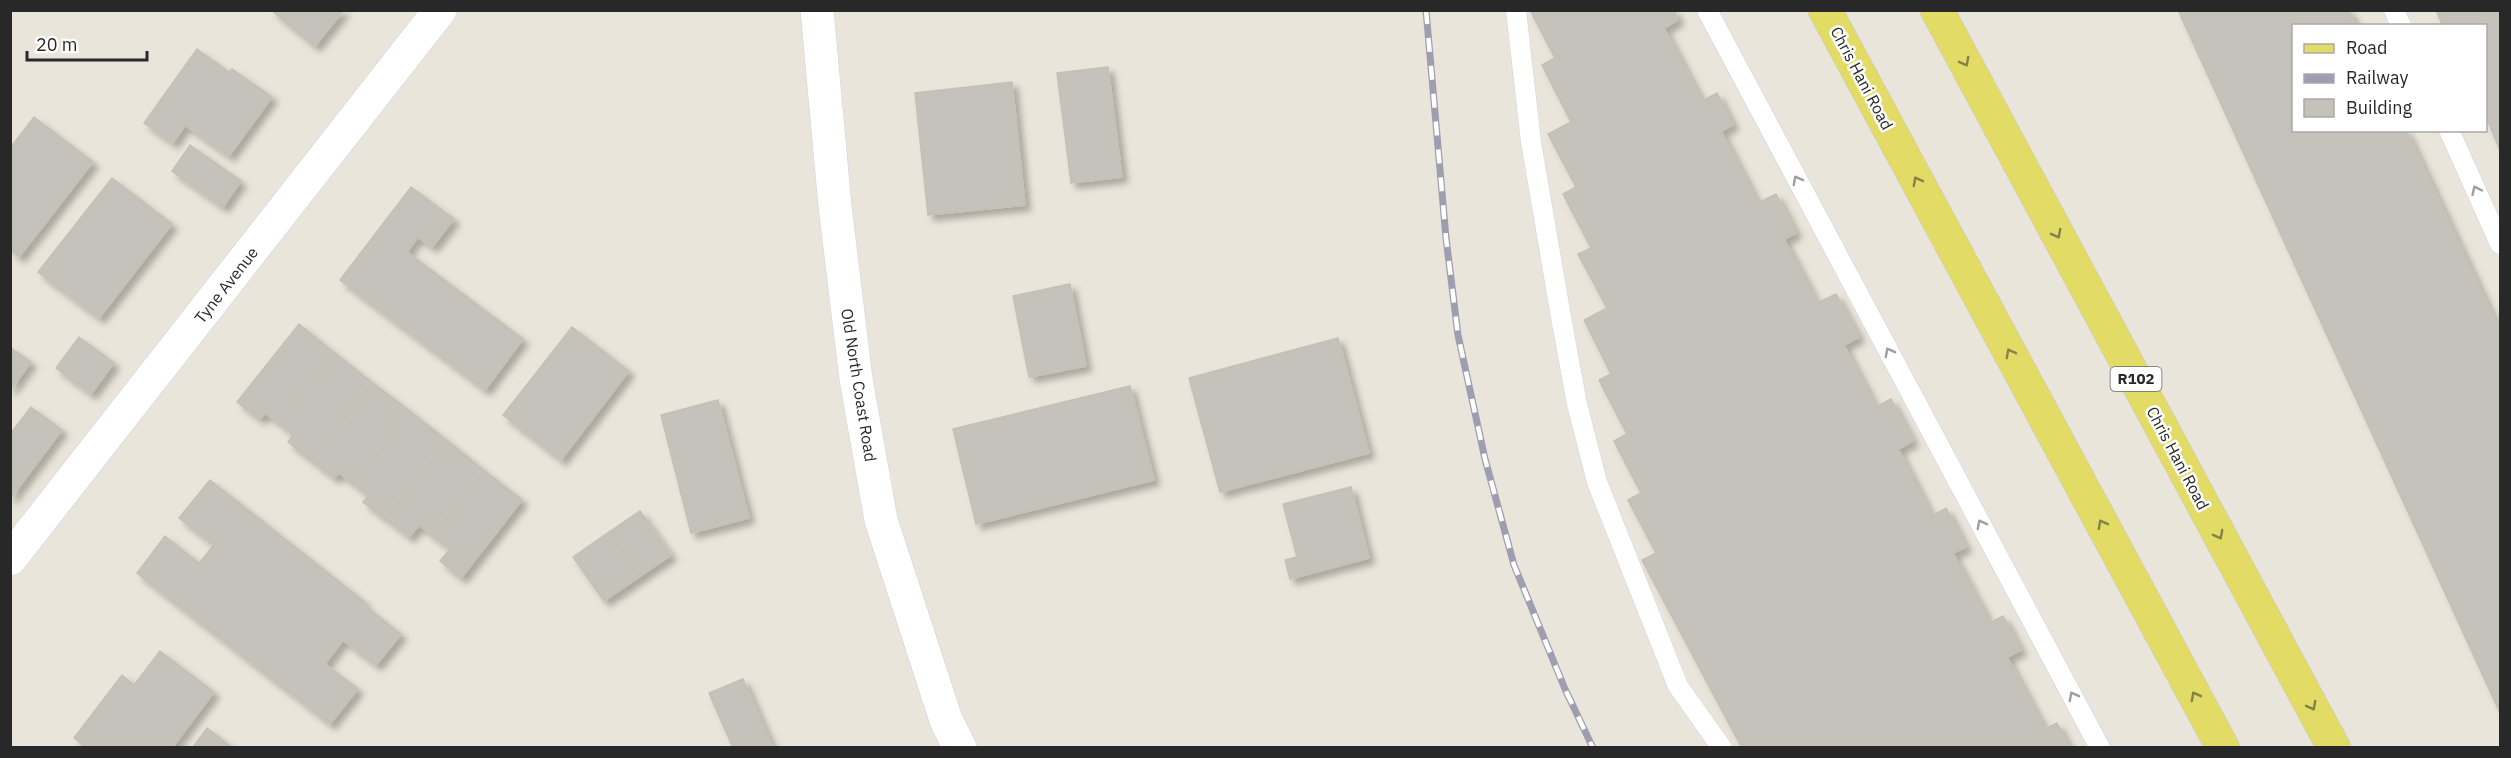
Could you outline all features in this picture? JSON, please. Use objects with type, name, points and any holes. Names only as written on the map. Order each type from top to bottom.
[{"type":"main road","name":"Chris Hani Road","points":[[1826,10],[2223,747]]},
{"type":"main road","name":"Chris Hani Road","points":[[1937,10],[2334,747]]},
{"type":"street","name":"Tyne Avenue","points":[[10,559],[440,10]]},
{"type":"street","name":"Old North Coast Road","points":[[817,10],[835,206],[856,379],[881,520],[946,720],[960,747]]},
{"type":"lane","points":[[1516,10],[1531,142],[1560,317],[1577,404],[1597,482],[1678,686],[1722,747]]},
{"type":"lane","points":[[1707,10],[2100,747]]},
{"type":"lane","points":[[2394,10],[2400,24]]},
{"type":"lane","points":[[2450,132],[2500,243]]},
{"type":"building","points":[[271,10],[344,10],[315,46]]},
{"type":"building","points":[[1530,10],[1674,10],[1678,20],[1664,28],[1702,101],[1717,93],[1733,125],[1721,131],[1758,203],[1776,194],[1796,233],[1784,239],[1817,303],[1836,294],[1859,337],[1844,345],[1876,407],[1891,399],[1913,441],[1898,449],[1932,516],[1946,508],[1966,547],[1953,553],[1990,623],[2003,616],[2021,650],[2007,657],[2045,729],[2057,723],[2070,748],[1742,748],[1642,560],[1656,553],[1628,500],[1641,493],[1614,441],[1627,434],[1599,380],[1611,374],[1584,320],[1607,308],[1578,254],[1591,248],[1563,194],[1576,187],[1548,134],[1571,122],[1542,65],[1555,58]]},
{"type":"building","points":[[2178,10],[2349,10],[2355,24],[2292,24],[2292,132],[2407,132],[2500,332],[2500,713]]},
{"type":"building","points":[[2436,10],[2500,10],[2500,150],[2487,119],[2487,24],[2442,24]]},
{"type":"building","points":[[197,49],[229,72],[232,69],[272,97],[229,156],[185,125],[173,143],[144,123]]},
{"type":"building","points":[[1108,67],[1122,177],[1071,183],[1057,73]]},
{"type":"building","points":[[1012,82],[1025,205],[928,215],[915,93]]},
{"type":"building","points":[[34,117],[93,162],[19,257],[10,250],[10,148]]},
{"type":"building","points":[[190,145],[241,181],[223,207],[172,171]]},
{"type":"building","points":[[112,178],[172,224],[99,318],[38,272]]},
{"type":"building","points":[[411,187],[454,219],[432,247],[418,237],[407,252],[523,339],[485,390],[340,280]]},
{"type":"building","points":[[1070,284],[1086,366],[1029,377],[1013,296]]},
{"type":"building","points":[[299,324],[336,354],[280,424],[265,413],[260,419],[237,402]]},
{"type":"building","points":[[572,327],[629,371],[561,460],[503,415]]},
{"type":"building","points":[[79,337],[114,363],[91,394],[56,368]]},
{"type":"building","points":[[1338,338],[1369,453],[1220,492],[1189,378]]},
{"type":"building","points":[[10,347],[31,362],[10,390]]},
{"type":"building","points":[[336,354],[373,383],[311,460],[288,442],[293,435],[280,424]]},
{"type":"building","points":[[373,383],[411,412],[354,484],[339,473],[334,478],[311,460]]},
{"type":"building","points":[[1130,386],[1154,480],[976,524],[953,429]]},
{"type":"building","points":[[718,400],[749,518],[691,533],[661,415]]},
{"type":"building","points":[[31,407],[62,430],[10,499],[10,434]]},
{"type":"building","points":[[411,412],[448,441],[386,519],[363,502],[368,496],[354,484]]},
{"type":"building","points":[[448,441],[485,471],[433,536],[419,525],[409,537],[386,519]]},
{"type":"building","points":[[485,471],[522,500],[461,578],[440,561],[450,549],[433,536]]},
{"type":"building","points":[[210,480],[365,602],[363,604],[401,634],[376,665],[343,640],[325,664],[358,689],[330,724],[137,573],[165,536],[199,563],[214,545],[179,518]]},
{"type":"building","points":[[1351,487],[1369,558],[1290,579],[1285,560],[1297,557],[1283,504]]},
{"type":"building","points":[[640,511],[671,555],[639,577],[609,532]]},
{"type":"building","points":[[609,532],[639,577],[604,601],[573,557]]},
{"type":"building","points":[[160,651],[214,692],[172,748],[86,748],[74,738],[122,675],[134,685]]},
{"type":"building","points":[[743,679],[773,748],[733,748],[709,693]]},
{"type":"building","points":[[207,728],[233,748],[192,748]]},
{"type":"railway","points":[[1426,10],[1446,238],[1458,335],[1485,459],[1514,565],[1565,689],[1593,748]]}]
